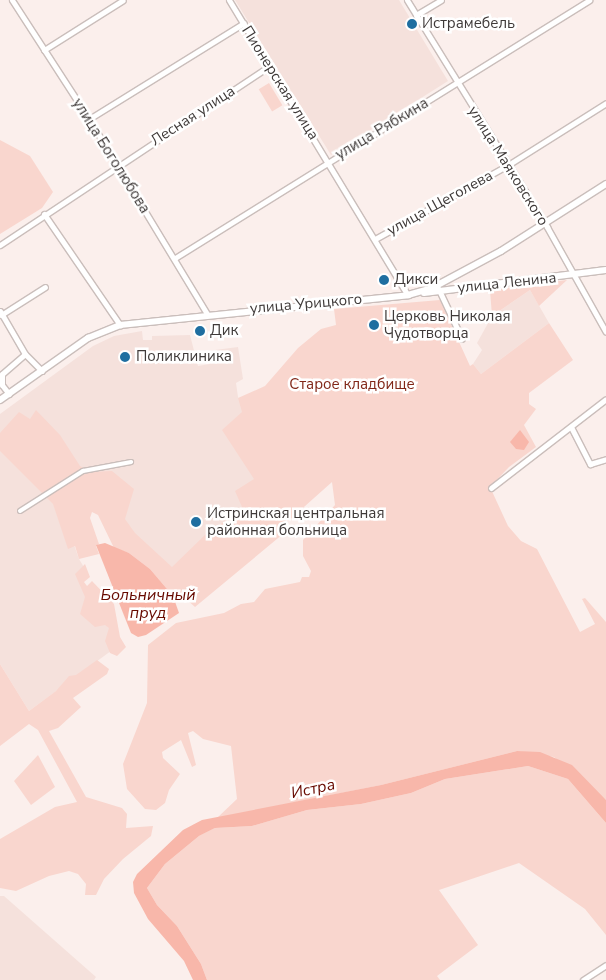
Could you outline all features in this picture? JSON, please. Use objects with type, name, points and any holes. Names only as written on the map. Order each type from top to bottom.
[{"type":"street","name":"улица Боголюбова","points":[[12,0],[89,119],[175,258],[207,314]]},
{"type":"street","points":[[44,50],[123,0]]},
{"type":"street","name":"Пионерская улица","points":[[229,0],[329,161],[408,294]]},
{"type":"street","name":"улица Маяковского","points":[[407,0],[545,224],[606,332]]},
{"type":"street","points":[[416,16],[441,0]]},
{"type":"street","name":"улица Рябкина","points":[[175,258],[589,0]]},
{"type":"street","points":[[89,119],[244,23]]},
{"type":"street","name":"Лесная улица","points":[[0,245],[117,165],[269,66]]},
{"type":"street","name":"улица Щеголева","points":[[375,239],[508,165],[606,103]]},
{"type":"street","points":[[462,339],[438,288],[545,224],[606,184]]},
{"type":"street","points":[[44,214],[120,325]]},
{"type":"street","name":"улица Ленина","points":[[408,294],[438,288],[455,289],[573,276],[606,270]]},
{"type":"street","points":[[455,289],[448,286],[456,277]]},
{"type":"street","points":[[42,370],[25,354],[1,314],[45,287]]},
{"type":"street","name":"улица Урицкого","points":[[0,400],[88,338],[120,325],[207,314],[408,294]]},
{"type":"street","points":[[8,394],[2,385],[2,374],[25,354]]},
{"type":"street","points":[[491,488],[525,458],[571,427],[606,399]]},
{"type":"street","points":[[571,427],[590,464],[606,459]]},
{"type":"street","points":[[20,511],[83,471],[131,462]]},
{"type":"street","points":[[583,980],[606,965]]},
{"type":"shaded area","points":[[235,0],[399,0],[448,81],[331,155]]},
{"type":"shaded area","points":[[530,290],[549,323],[481,374],[473,364],[482,350],[477,343],[492,316]]},
{"type":"shaded area","name":"Истринская центральная районная больница","points":[[142,331],[143,340],[152,340],[152,336],[190,335],[198,366],[215,363],[215,350],[238,347],[243,379],[236,383],[238,397],[286,523],[190,599],[110,512],[57,496],[79,559],[88,574],[80,581],[112,629],[115,648],[29,711],[0,664],[0,414],[93,346],[114,336]]},
{"type":"shaded area","points":[[0,896],[4,896],[96,977],[94,980],[0,980]]},
{"type":"green space","points":[[269,83],[282,105],[272,111],[259,89]]},
{"type":"green space","points":[[0,140],[30,156],[53,192],[42,208],[0,234]]},
{"type":"green space","points":[[567,280],[539,306],[530,290],[492,316],[490,290]]},
{"type":"green space","name":"Старое кладбище","points":[[440,300],[470,366],[473,364],[481,374],[549,323],[573,360],[529,393],[529,404],[536,409],[524,425],[536,447],[509,467],[490,487],[508,526],[521,541],[537,549],[580,632],[595,624],[582,599],[585,598],[606,622],[606,800],[554,757],[517,751],[381,785],[217,818],[237,799],[231,746],[203,739],[193,731],[188,733],[196,765],[192,767],[181,740],[162,752],[163,758],[180,774],[169,790],[165,803],[156,810],[145,809],[127,789],[123,764],[147,703],[148,645],[176,623],[224,613],[241,604],[254,602],[265,589],[300,582],[302,577],[309,577],[311,571],[303,556],[303,540],[335,505],[332,482],[286,523],[289,529],[195,607],[186,599],[173,596],[150,569],[129,553],[114,548],[98,515],[92,512],[90,518],[99,544],[96,546],[99,554],[79,559],[75,546],[68,549],[53,504],[0,451],[0,433],[19,412],[30,419],[36,410],[60,435],[80,466],[91,472],[112,471],[134,489],[125,519],[135,533],[172,567],[206,534],[237,513],[242,507],[235,491],[254,479],[222,430],[242,412],[238,398],[265,386],[298,348],[321,329],[336,325],[334,309]]},
{"type":"green space","points":[[85,564],[90,577],[84,582],[87,586],[92,581],[114,604],[120,637],[126,647],[117,656],[110,653],[105,641],[109,628],[105,625],[95,627],[80,614],[85,597],[75,574]]},
{"type":"green space","points":[[97,660],[109,669],[107,674],[73,698],[81,707],[58,728],[49,731],[86,797],[122,808],[127,814],[126,828],[153,826],[151,836],[123,859],[104,879],[96,895],[85,895],[86,884],[78,874],[69,871],[49,876],[16,891],[0,888],[0,839],[55,807],[77,802],[38,730],[29,724],[0,746],[0,664],[29,711],[56,691],[69,676],[76,675]]},
{"type":"green space","points":[[38,755],[55,787],[31,805],[14,781]]},
{"type":"green space","points":[[528,766],[568,779],[606,823],[606,935],[585,909],[519,863],[439,890],[478,945],[437,976],[440,980],[207,980],[201,964],[177,926],[157,905],[147,888],[165,864],[199,836],[215,828],[252,826],[307,810],[361,804],[411,793],[445,779]]},
{"type":"water","points":[[520,430],[529,442],[524,450],[516,449],[510,442]]},
{"type":"water","name":"Больничный пруд","points":[[105,543],[129,553],[150,569],[173,596],[179,613],[146,635],[138,637],[131,633],[96,545]]},
{"type":"water","points":[[517,751],[540,752],[572,765],[606,800],[606,823],[568,779],[528,766],[445,779],[411,793],[361,804],[307,810],[252,826],[215,828],[199,836],[165,864],[147,888],[157,905],[177,926],[201,964],[207,980],[193,980],[184,961],[148,919],[134,893],[133,882],[137,874],[183,830],[202,820],[381,785]]},
{"type":"place","name":"Истрамебель","points":[[412,24]]},
{"type":"place","name":"Дикси","points":[[384,280]]},
{"type":"place","name":"Церковь Николая Чудотворца","points":[[374,325]]},
{"type":"place","name":"Дик","points":[[200,331]]},
{"type":"place","name":"Поликлиника","points":[[125,357]]},
{"type":"place","name":"Истринская центральная районная больница","points":[[196,522]]},
{"type":"water label","name":"Истра","points":[[313,789]]}]
